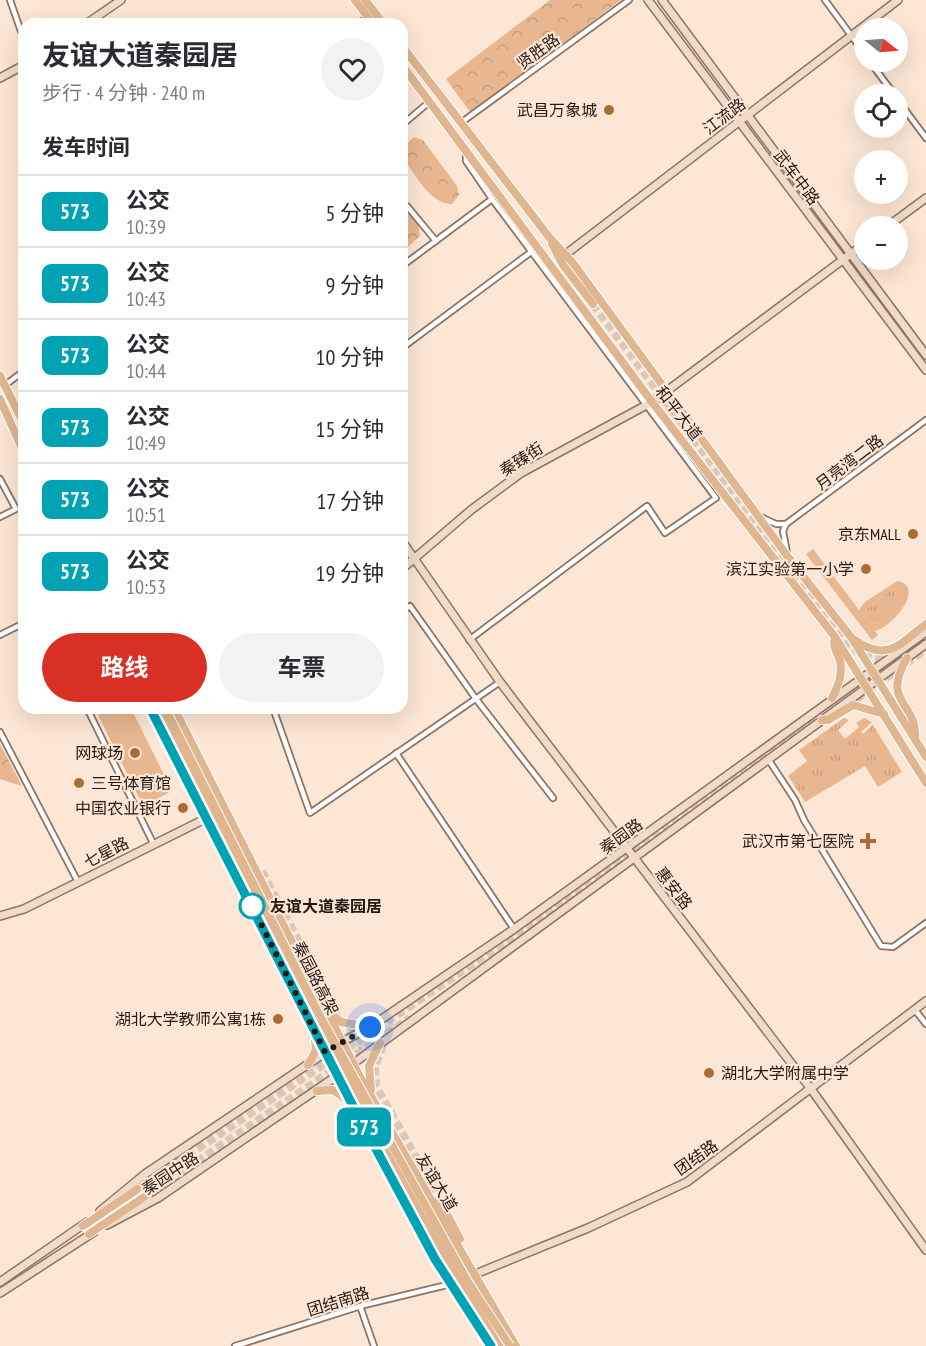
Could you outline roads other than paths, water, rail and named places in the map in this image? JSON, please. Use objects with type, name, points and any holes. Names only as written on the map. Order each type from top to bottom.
[{"type":"main road","points":[[356,0],[372,18]]},
{"type":"main road","points":[[365,0],[372,18]]},
{"type":"main road","name":"和平大道","points":[[408,54],[549,237],[566,254],[788,557],[851,637],[926,757]]},
{"type":"main road","name":"和平大道","points":[[408,74],[499,194],[649,403],[835,637],[926,783]]},
{"type":"main road","points":[[549,237],[563,265],[593,304]]},
{"type":"main road","points":[[0,376],[18,413]]},
{"type":"main road","points":[[0,399],[3,415],[18,442]]},
{"type":"main road","points":[[851,637],[867,648],[885,651],[926,624]]},
{"type":"main road","points":[[832,698],[841,670],[833,645],[835,637]]},
{"type":"main road","points":[[907,658],[899,672],[896,689],[916,726],[915,739]]},
{"type":"main road","points":[[822,720],[828,720],[853,705],[884,714]]},
{"type":"main road","points":[[153,714],[354,1108],[451,1284],[491,1346]]},
{"type":"main road","name":"秦园路高架","points":[[160,714],[326,1043],[445,1259],[499,1346]]},
{"type":"main road","name":"秦园路高架","points":[[168,714],[320,1016],[468,1282],[510,1346]]},
{"type":"main road","name":"友谊大道","points":[[177,714],[342,1042],[351,1065],[475,1272],[516,1346]]},
{"type":"main road","points":[[244,847],[262,871]]},
{"type":"main road","points":[[322,1002],[341,1022],[370,1027]]},
{"type":"main road","points":[[308,1065],[316,1050],[311,1023]]},
{"type":"main road","points":[[380,1043],[371,1058],[367,1073],[369,1084],[390,1129]]},
{"type":"main road","points":[[317,1090],[333,1090],[343,1095],[354,1108]]},
{"type":"main road","points":[[83,1226],[138,1189]]},
{"type":"main road","points":[[90,1234],[147,1195]]},
{"type":"main road","points":[[439,1199],[458,1234],[466,1257]]},
{"type":"street","points":[[10,0],[18,23]]},
{"type":"street","points":[[95,18],[121,0]]},
{"type":"street","name":"贤胜路","points":[[462,122],[629,0]]},
{"type":"street","name":"武车中路","points":[[648,0],[926,370]]},
{"type":"street","name":"武车中路","points":[[662,0],[926,355]]},
{"type":"street","points":[[825,0],[854,40]]},
{"type":"street","name":"江流路","points":[[566,254],[898,0]]},
{"type":"street","points":[[0,78],[18,69]]},
{"type":"street","points":[[408,119],[428,102]]},
{"type":"street","points":[[908,114],[926,138]]},
{"type":"street","points":[[465,151],[466,161],[492,200],[649,403],[716,498],[665,533],[647,506],[470,640]]},
{"type":"street","points":[[408,262],[499,194]]},
{"type":"street","points":[[902,216],[926,198]]},
{"type":"street","points":[[408,207],[436,241]]},
{"type":"street","points":[[408,344],[531,252]]},
{"type":"street","name":"秦臻街","points":[[408,564],[471,510],[529,468],[649,403],[854,252]]},
{"type":"street","points":[[4,386],[18,375]]},
{"type":"street","name":"月亮湾二路","points":[[786,524],[926,420]]},
{"type":"street","points":[[0,479],[16,509],[0,517]]},
{"type":"street","points":[[758,516],[776,524],[786,524],[783,531],[788,557]]},
{"type":"street","name":"惠安路","points":[[408,550],[500,682],[811,1089],[926,1250]]},
{"type":"street","points":[[408,607],[410,606],[476,699],[553,798]]},
{"type":"street","points":[[0,635],[18,626]]},
{"type":"street","name":"秦园路","points":[[325,1052],[370,1027],[514,929],[926,632]]},
{"type":"street","name":"秦园路","points":[[351,1065],[926,644]]},
{"type":"street","points":[[275,714],[310,813],[500,682]]},
{"type":"street","points":[[90,714],[153,843]]},
{"type":"street","points":[[0,734],[78,882]]},
{"type":"street","points":[[396,753],[514,929]]},
{"type":"street","points":[[768,759],[795,800],[804,820],[881,946],[893,947],[926,923]]},
{"type":"street","name":"七星路","points":[[0,916],[24,909],[225,809]]},
{"type":"street","name":"团结路","points":[[451,1284],[475,1272],[598,1223],[687,1182],[926,1001]]},
{"type":"street","points":[[915,1010],[926,1024]]},
{"type":"street","name":"秦园中路","points":[[0,1282],[83,1226],[138,1179],[325,1052]]},
{"type":"street","name":"秦园中路","points":[[0,1293],[90,1234],[158,1198],[351,1065]]},
{"type":"street","name":"团结南路","points":[[235,1346],[360,1306],[451,1284]]},
{"type":"street","points":[[360,1306],[374,1346]]},
{"type":"tunnel","points":[[593,304],[843,639],[859,652],[877,658],[895,658],[914,650]]},
{"type":"tunnel","points":[[847,706],[926,649]]},
{"type":"tunnel","points":[[138,1189],[476,962],[818,719]]},
{"type":"tunnel","points":[[262,871],[338,1017],[349,1027],[365,1031]]},
{"type":"tunnel","points":[[147,1195],[410,1018]]},
{"type":"tunnel","points":[[383,1045],[375,1067],[376,1086],[439,1199]]},
{"type":"place","name":"武昌万象城","points":[[609,110]]},
{"type":"place","name":"京东MALL","points":[[913,534]]},
{"type":"place","name":"滨江实验第一小学","points":[[866,569]]},
{"type":"place","name":"网球场","points":[[135,753]]},
{"type":"place","name":"三号体育馆","points":[[79,783]]},
{"type":"place","name":"中国农业银行","points":[[183,808]]},
{"type":"place","name":"武汉市第七医院","points":[[868,841]]},
{"type":"place","name":"友谊大道秦园居","points":[[252,906]]},
{"type":"place","name":"湖北大学教师公寓1栋","points":[[278,1019]]},
{"type":"place","name":"湖北大学附属中学","points":[[709,1073]]}]
